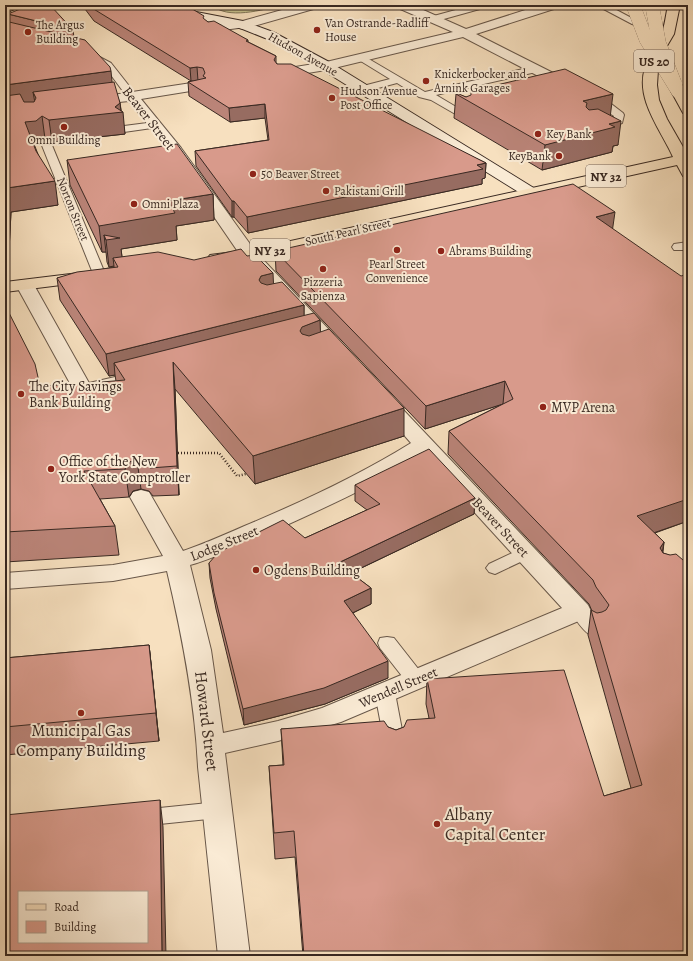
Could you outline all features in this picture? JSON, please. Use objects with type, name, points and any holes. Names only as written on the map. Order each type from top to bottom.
[{"type":"main road","points":[[5,9],[13,5]]},
{"type":"main road","points":[[633,5],[648,45],[678,91],[688,110]]},
{"type":"main road","points":[[652,5],[659,43],[678,91]]},
{"type":"main road","name":"US 20","points":[[674,5],[670,30],[658,51],[652,70],[650,85],[652,100],[660,119],[685,159]]},
{"type":"main road","points":[[685,159],[688,174]]},
{"type":"main road","name":"South Pearl Street","points":[[199,262],[249,255],[685,159]]},
{"type":"main road","points":[[5,287],[108,274]]},
{"type":"street","name":"Hudson Avenue","points":[[142,5],[243,25],[269,35],[326,66],[531,193]]},
{"type":"street","points":[[179,12],[193,5]]},
{"type":"street","points":[[243,25],[313,5]]},
{"type":"street","points":[[402,5],[465,33],[582,93]]},
{"type":"street","points":[[283,73],[326,66],[465,33],[553,5]]},
{"type":"street","name":"Beaver Street","points":[[79,53],[94,57]]},
{"type":"street","points":[[102,100],[198,86]]},
{"type":"street","name":"Beaver Street","points":[[132,96],[176,151],[279,298],[311,333],[333,350]]},
{"type":"street","points":[[25,285],[94,410]]},
{"type":"street","points":[[84,391],[144,376]]},
{"type":"street","name":"Beaver Street","points":[[372,387],[525,553],[580,610]]},
{"type":"street","name":"Lodge Street","points":[[5,581],[102,574],[138,569],[177,561],[211,550],[299,512],[376,473],[424,444]]},
{"type":"street","name":"Howard Street","points":[[141,497],[177,561],[198,650],[211,746],[212,767],[234,956]]},
{"type":"street","name":"Wendell Street","points":[[211,746],[278,731],[323,718],[580,610]]},
{"type":"lane","points":[[433,19],[484,5]]},
{"type":"lane","points":[[600,5],[635,22]]},
{"type":"lane","points":[[210,31],[222,27],[243,25]]},
{"type":"lane","name":"Beaver Street","points":[[94,57],[108,65],[132,96]]},
{"type":"lane","points":[[362,58],[423,95],[434,98],[464,116]]},
{"type":"lane","points":[[423,95],[536,69]]},
{"type":"lane","points":[[363,89],[399,80]]},
{"type":"lane","points":[[582,93],[606,105],[619,115],[618,121],[590,130]]},
{"type":"lane","points":[[122,125],[152,121]]},
{"type":"lane","name":"Norton Street","points":[[46,143],[108,274]]},
{"type":"lane","points":[[495,568],[525,553]]},
{"type":"lane","points":[[387,643],[416,680]]},
{"type":"lane","points":[[385,693],[395,746]]},
{"type":"lane","points":[[124,819],[218,810]]},
{"type":"path","points":[[178,453],[219,453],[237,476],[246,474]]},
{"type":"shaded area","points":[[212,5],[282,5],[255,11],[236,13],[219,10]]},
{"type":"building","points":[[30,5],[50,5],[73,30],[8,14]]},
{"type":"building","points":[[90,5],[178,5],[189,7],[204,16],[203,18],[208,22],[214,21],[248,40],[246,41],[276,56],[274,60],[277,64],[291,64],[486,163],[477,165],[483,169],[247,217],[234,201],[232,201],[195,151],[269,140],[265,104],[229,108],[188,82],[206,78],[203,76],[205,73],[203,68],[190,68],[92,8]]},
{"type":"building","points":[[5,21],[85,40],[110,67],[111,71],[5,85]]},
{"type":"building","points":[[565,69],[613,94],[583,101],[587,103],[586,107],[589,110],[598,109],[621,121],[609,124],[615,127],[545,145],[456,94],[466,97],[471,95],[471,91]]},
{"type":"building","points":[[114,82],[120,103],[115,107],[123,112],[49,120],[42,116],[36,121],[25,122],[36,151],[55,181],[7,188],[5,220],[5,96],[20,94],[24,102],[34,102],[36,98],[33,92]]},
{"type":"building","points":[[177,144],[213,194],[168,201],[175,213],[99,226],[67,160]]},
{"type":"building","points":[[573,184],[615,212],[596,217],[681,276],[688,274],[688,486],[686,487],[688,489],[688,499],[637,516],[664,542],[660,548],[663,553],[670,555],[676,554],[683,560],[688,558],[688,951],[653,952],[655,956],[304,956],[294,831],[274,833],[269,766],[284,765],[281,729],[384,721],[388,727],[396,730],[404,727],[407,720],[435,718],[427,679],[564,670],[604,796],[642,785],[591,610],[597,613],[602,612],[606,610],[609,605],[596,587],[593,580],[449,431],[513,399],[505,381],[426,406],[275,251]]},
{"type":"building","points":[[104,235],[120,238],[106,240]]},
{"type":"building","points":[[241,249],[247,256],[255,255],[273,273],[261,276],[259,280],[261,283],[267,285],[282,282],[304,305],[106,354],[57,278],[77,272],[118,267],[113,258],[158,252],[194,260]]},
{"type":"building","points":[[5,305],[35,364],[40,386],[79,384],[83,388],[91,390],[99,387],[102,382],[125,380],[114,363],[314,313],[320,320],[302,327],[300,331],[302,334],[309,336],[329,329],[404,408],[253,456],[173,362],[177,466],[150,468],[146,462],[137,460],[129,462],[125,469],[84,471],[115,526],[5,532]]},
{"type":"building","points":[[429,449],[475,498],[338,563],[371,588],[344,601],[388,661],[324,688],[243,709],[214,593],[209,563],[222,548],[225,549],[283,520],[305,538],[380,504],[355,485]]},
{"type":"building","points":[[149,645],[156,713],[5,727],[5,658]]},
{"type":"building","points":[[160,800],[162,956],[5,956],[5,815]]},
{"type":"place","name":"Van Ostrande-Radliff House","points":[[317,30]]},
{"type":"place","name":"The Argus Building","points":[[28,32]]},
{"type":"place","name":"Knickerbocker and Arnink Garages","points":[[426,81]]},
{"type":"place","name":"Hudson Avenue Post Office","points":[[332,98]]},
{"type":"place","name":"Omni Building","points":[[64,127]]},
{"type":"place","name":"Key Bank","points":[[538,134]]},
{"type":"place","name":"KeyBank","points":[[559,156]]},
{"type":"place","name":"50 Beaver Street","points":[[253,174]]},
{"type":"place","name":"Pakistani Grill","points":[[326,191]]},
{"type":"place","name":"Omni Plaza","points":[[134,204]]},
{"type":"place","name":"Pearl Street Convenience","points":[[397,250]]},
{"type":"place","name":"Abrams Building","points":[[441,251]]},
{"type":"place","name":"Pizzeria Sapienza","points":[[323,269]]},
{"type":"place","name":"The City Savings Bank Building","points":[[21,394]]},
{"type":"place","name":"MVP Arena","points":[[543,407]]},
{"type":"place","name":"Office of the New York State Comptroller","points":[[51,469]]},
{"type":"place","name":"Ogdens Building","points":[[256,570]]},
{"type":"place","name":"Municipal Gas Company Building","points":[[81,713]]},
{"type":"place","name":"Albany Capital Center","points":[[437,824]]}]
